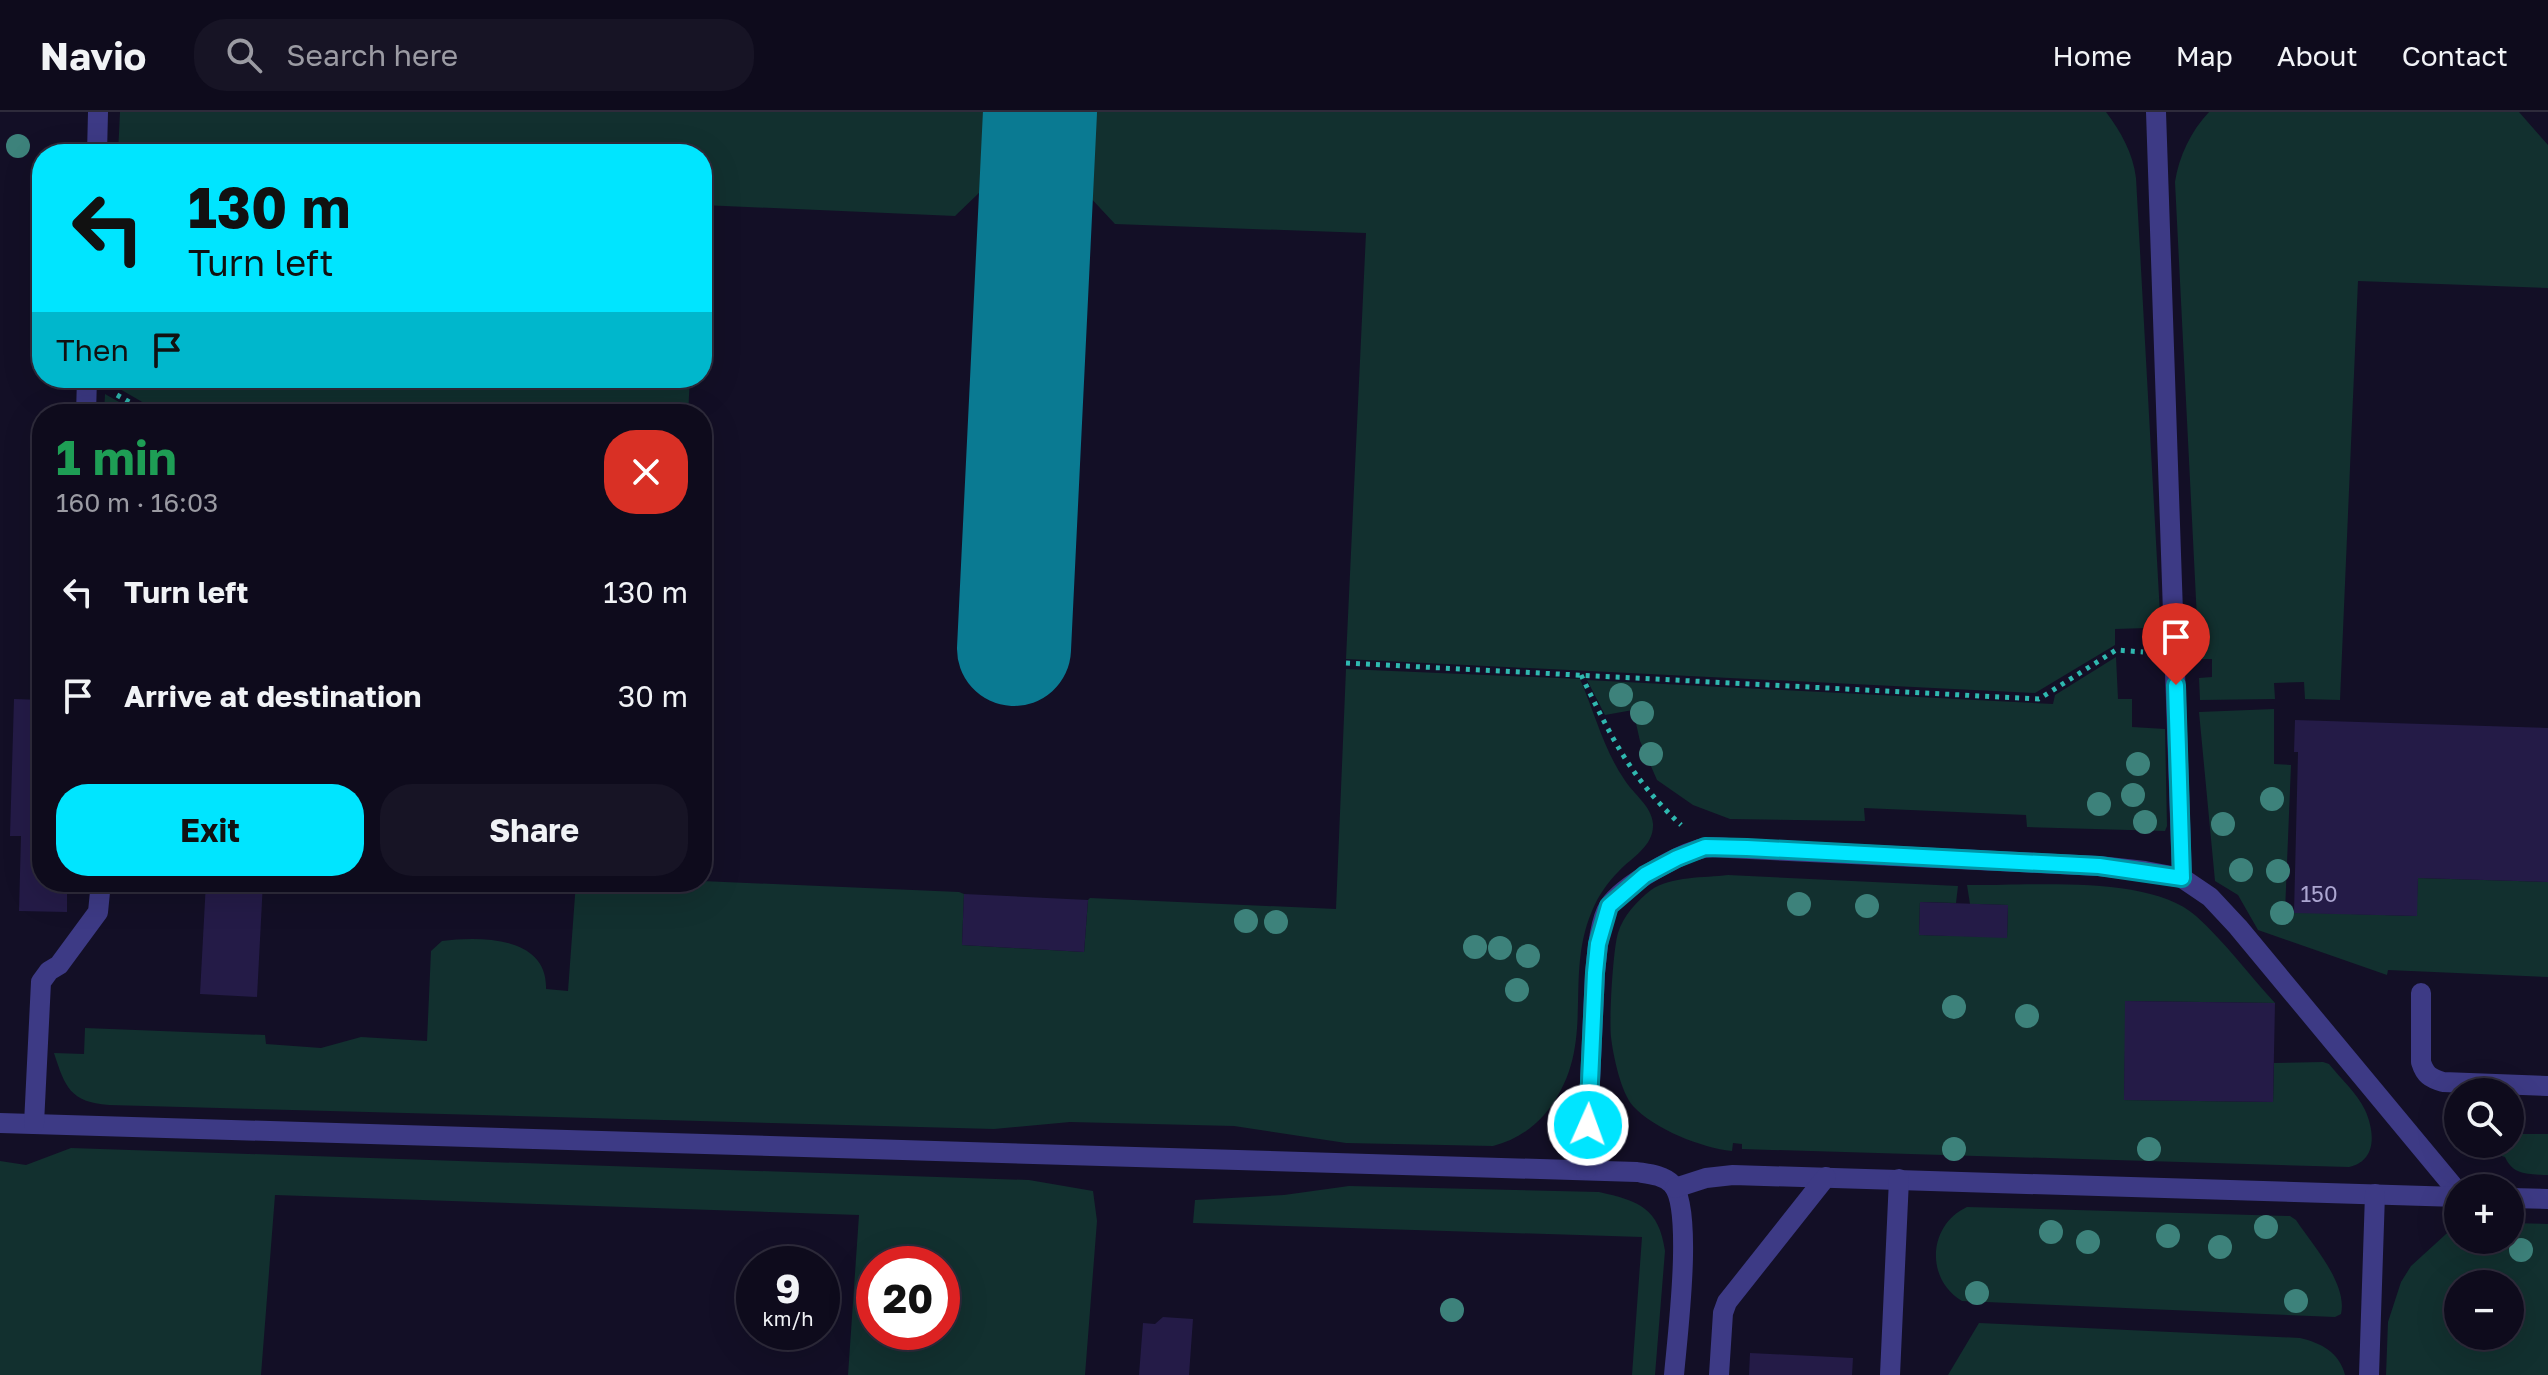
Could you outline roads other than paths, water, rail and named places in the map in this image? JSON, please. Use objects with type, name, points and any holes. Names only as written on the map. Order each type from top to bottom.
[{"type":"street","points":[[97,144],[98,112]]},
{"type":"street","points":[[2156,112],[2182,878]]},
{"type":"street","points":[[1586,1170],[1595,973],[1598,944],[1609,906],[1645,875],[1705,847],[2099,866],[2182,878],[2210,897],[2238,927],[2444,1177]]},
{"type":"street","points":[[34,1124],[41,982],[49,971],[59,965],[98,912],[100,892]]},
{"type":"street","points":[[2421,993],[2421,1062],[2431,1078],[2443,1082],[2548,1086]]},
{"type":"street","points":[[0,1123],[624,1144],[1586,1170],[1657,1175],[1675,1188],[1681,1206],[1683,1232],[1674,1375]]},
{"type":"street","points":[[1675,1188],[1692,1181],[1733,1175],[2444,1194]]},
{"type":"street","points":[[1719,1375],[1723,1313],[1727,1302],[1826,1177]]},
{"type":"street","points":[[1890,1375],[1899,1179]]},
{"type":"street","points":[[2369,1375],[2375,1194]]},
{"type":"street","points":[[2524,1198],[2548,1199]]}]
